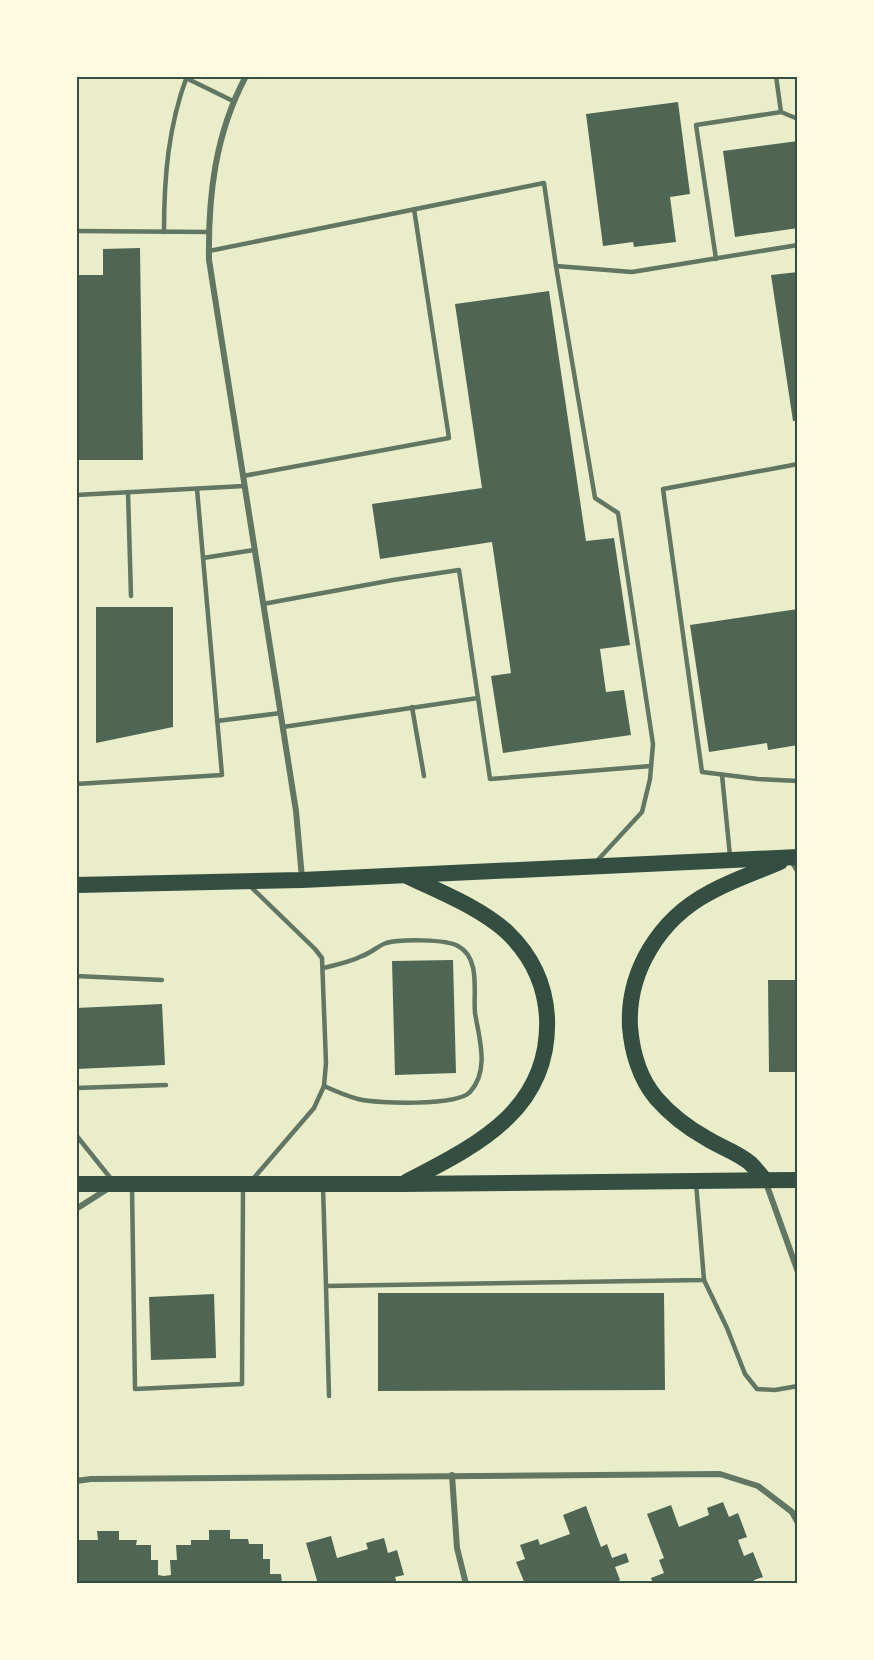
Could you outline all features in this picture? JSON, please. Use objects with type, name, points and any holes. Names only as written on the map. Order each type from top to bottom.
[{"type":"highway","points":[[78,887],[405,876],[731,859],[795,862]]},
{"type":"highway","points":[[765,1180],[741,1157],[685,1125],[655,1097],[639,1069],[633,1050],[630,1015],[633,988],[642,964],[651,947],[675,918],[708,893],[795,862]]},
{"type":"highway","points":[[402,1184],[456,1156],[491,1133],[524,1102],[538,1074],[546,1042],[547,1024],[543,989],[529,957],[518,943],[489,918],[405,876]]},
{"type":"highway","points":[[76,1184],[245,1185],[798,1180]]},
{"type":"street","points":[[246,76],[233,101],[218,153],[211,189],[209,251],[213,295],[300,836],[302,880]]},
{"type":"street","points":[[765,1180],[798,1272]]},
{"type":"street","points":[[76,1209],[115,1185]]},
{"type":"street","points":[[76,1481],[452,1475],[720,1474],[758,1486],[792,1512],[798,1523]]},
{"type":"street","points":[[452,1475],[457,1548],[466,1584]]},
{"type":"lane","points":[[776,76],[781,112]]},
{"type":"lane","points":[[164,232],[164,186],[168,146],[176,106],[186,77],[233,101]]},
{"type":"lane","points":[[716,259],[696,125],[781,112],[798,119]]},
{"type":"lane","points":[[209,251],[544,183],[595,498],[618,513],[653,744],[651,780],[642,812],[592,866]]},
{"type":"lane","points":[[243,476],[449,438],[414,209]]},
{"type":"lane","points":[[76,231],[208,232]]},
{"type":"lane","points":[[556,267],[632,272],[798,245]]},
{"type":"lane","points":[[798,464],[663,489],[702,772],[798,781]]},
{"type":"lane","points":[[76,495],[244,486]]},
{"type":"lane","points":[[76,784],[222,775],[197,489]]},
{"type":"lane","points":[[128,492],[131,596]]},
{"type":"lane","points":[[203,558],[254,550]]},
{"type":"lane","points":[[263,604],[459,570],[490,779],[651,766]]},
{"type":"lane","points":[[283,727],[478,698]]},
{"type":"lane","points":[[412,707],[424,776]]},
{"type":"lane","points":[[217,721],[280,713]]},
{"type":"lane","points":[[722,775],[731,859]]},
{"type":"lane","points":[[132,1184],[135,1389],[242,1384],[245,1185],[314,1108],[324,1086],[326,1063],[322,958],[245,882]]},
{"type":"lane","points":[[323,968],[357,959],[382,944],[391,942],[437,942],[459,946],[467,953],[474,973],[475,1012],[481,1044],[481,1062],[474,1086],[468,1094],[457,1099],[445,1102],[372,1102],[348,1096],[324,1086]]},
{"type":"lane","points":[[76,976],[162,980]]},
{"type":"lane","points":[[76,1088],[166,1085]]},
{"type":"lane","points":[[76,1135],[115,1185]]},
{"type":"lane","points":[[696,1180],[704,1280],[727,1328],[745,1374],[757,1389],[775,1390],[798,1386]]},
{"type":"lane","points":[[323,1184],[329,1396]]},
{"type":"lane","points":[[326,1286],[704,1280]]},
{"type":"building","points":[[678,102],[690,194],[670,197],[676,242],[634,247],[633,242],[603,246],[586,114]]},
{"type":"building","points":[[798,141],[798,228],[735,237],[723,151]]},
{"type":"building","points":[[140,248],[143,460],[76,460],[76,275],[103,275],[103,249]]},
{"type":"building","points":[[798,272],[798,421],[793,421],[771,275]]},
{"type":"building","points":[[549,291],[586,541],[614,538],[630,645],[600,649],[606,692],[624,690],[631,735],[503,753],[491,676],[511,673],[492,542],[380,559],[372,504],[482,488],[455,304]]},
{"type":"building","points":[[96,607],[173,607],[173,727],[96,743]]},
{"type":"building","points":[[798,609],[798,745],[768,750],[767,743],[709,752],[690,625]]},
{"type":"building","points":[[453,960],[456,1073],[395,1075],[392,961]]},
{"type":"building","points":[[768,980],[798,980],[798,1072],[769,1072]]},
{"type":"building","points":[[162,1004],[165,1065],[76,1069],[76,1008]]},
{"type":"building","points":[[378,1293],[664,1293],[665,1390],[378,1391]]},
{"type":"building","points":[[214,1294],[216,1358],[151,1360],[149,1297]]},
{"type":"building","points":[[723,1502],[729,1517],[738,1513],[747,1537],[738,1540],[744,1556],[753,1552],[763,1577],[754,1580],[755,1584],[653,1584],[651,1578],[664,1573],[659,1560],[664,1558],[647,1514],[671,1505],[679,1527],[709,1515],[707,1508]]},
{"type":"building","points":[[586,1506],[601,1547],[607,1544],[612,1558],[626,1553],[629,1562],[615,1567],[620,1580],[615,1584],[525,1584],[516,1562],[525,1559],[520,1545],[538,1539],[540,1545],[570,1534],[563,1515]]},
{"type":"building","points":[[209,1530],[230,1530],[230,1539],[248,1539],[249,1544],[263,1544],[263,1559],[270,1559],[270,1574],[281,1574],[282,1584],[76,1584],[76,1545],[79,1546],[79,1540],[98,1540],[97,1531],[119,1531],[119,1540],[137,1540],[136,1545],[151,1545],[151,1560],[158,1560],[158,1575],[164,1576],[171,1575],[170,1560],[177,1560],[176,1545],[191,1545],[191,1540],[209,1540]]},
{"type":"building","points":[[331,1536],[337,1558],[368,1549],[366,1543],[384,1538],[388,1553],[397,1550],[404,1575],[395,1577],[397,1584],[318,1584],[306,1543]]}]
